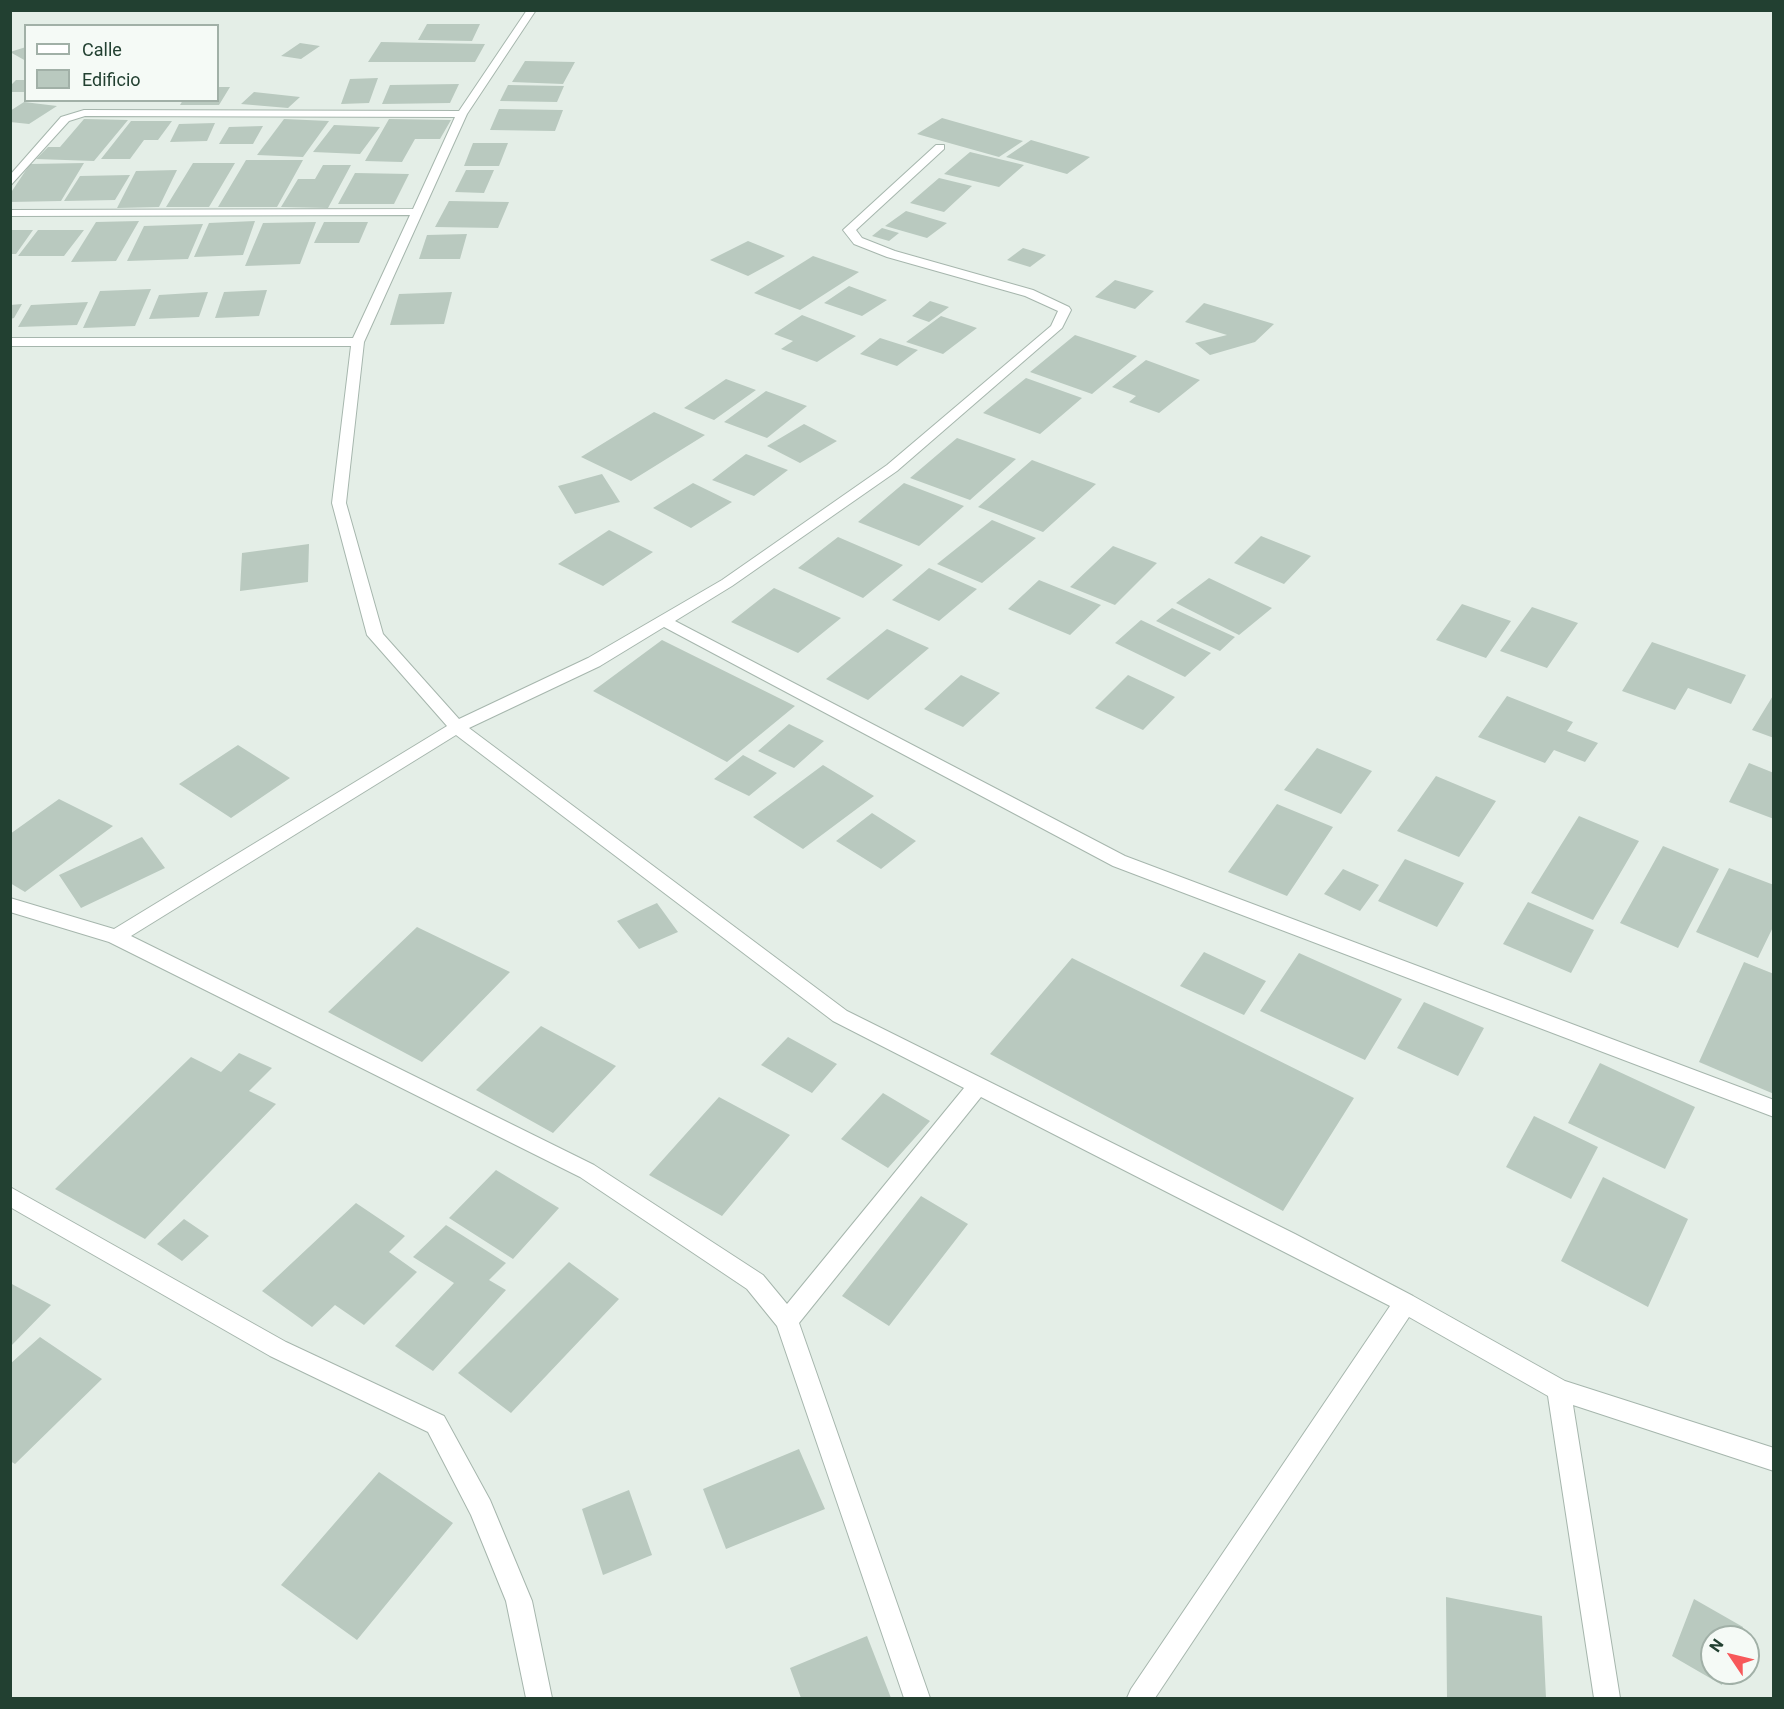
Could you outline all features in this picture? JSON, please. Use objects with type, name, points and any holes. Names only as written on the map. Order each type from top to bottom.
[{"type":"street","points":[[532,10],[462,114],[358,342],[339,503],[375,635],[457,727],[840,1016],[1405,1303],[1559,1390],[1773,1460]]},
{"type":"street","points":[[10,183],[65,119],[84,113],[462,114]]},
{"type":"street","points":[[116,937],[457,727],[594,662],[727,584],[892,468],[1056,328],[1065,310],[1029,293],[891,254],[858,241],[849,230],[940,147]]},
{"type":"street","points":[[10,213],[417,212]]},
{"type":"street","points":[[10,342],[358,342]]},
{"type":"street","points":[[664,621],[1119,861],[1773,1110]]},
{"type":"street","points":[[10,905],[116,937],[587,1171],[755,1282],[787,1321],[916,1698]]},
{"type":"street","points":[[787,1321],[978,1086]]},
{"type":"street","points":[[10,1196],[278,1349],[436,1424],[481,1508],[519,1601],[539,1698]]},
{"type":"street","points":[[1140,1698],[1405,1303]]},
{"type":"street","points":[[1559,1390],[1607,1698]]},
{"type":"building","points":[[427,24],[480,24],[472,41],[418,40]]},
{"type":"building","points":[[381,42],[485,44],[475,62],[368,62]]},
{"type":"building","points":[[300,43],[320,46],[301,59],[281,56]]},
{"type":"building","points":[[24,48],[24,60],[10,52]]},
{"type":"building","points":[[525,61],[575,62],[563,84],[512,82]]},
{"type":"building","points":[[378,78],[369,103],[341,104],[350,79]]},
{"type":"building","points":[[16,80],[24,80],[24,92],[10,92],[10,86]]},
{"type":"building","points":[[459,84],[450,103],[382,104],[390,85]]},
{"type":"building","points":[[508,85],[564,86],[557,102],[500,101]]},
{"type":"building","points":[[219,87],[230,87],[219,105],[180,105],[182,102],[219,102]]},
{"type":"building","points":[[254,92],[300,97],[288,108],[241,104]]},
{"type":"building","points":[[24,102],[57,106],[29,124],[10,122],[10,111]]},
{"type":"building","points":[[499,109],[563,110],[555,131],[490,130]]},
{"type":"building","points":[[942,118],[1023,141],[999,157],[917,134]]},
{"type":"building","points":[[84,119],[128,120],[94,161],[36,159],[48,147],[60,147]]},
{"type":"building","points":[[284,119],[329,121],[303,157],[257,155]]},
{"type":"building","points":[[389,119],[451,120],[440,139],[415,139],[402,162],[365,161]]},
{"type":"building","points":[[131,121],[172,121],[158,140],[144,140],[130,159],[101,159]]},
{"type":"building","points":[[215,123],[207,141],[170,142],[179,124]]},
{"type":"building","points":[[334,125],[380,127],[360,154],[313,152]]},
{"type":"building","points":[[263,126],[253,144],[219,144],[229,127]]},
{"type":"building","points":[[1031,140],[1090,157],[1067,174],[1006,157]]},
{"type":"building","points":[[473,143],[508,143],[499,166],[464,166]]},
{"type":"building","points":[[970,152],[1024,165],[999,187],[944,174]]},
{"type":"building","points":[[246,160],[303,160],[277,207],[218,207]]},
{"type":"building","points":[[84,163],[61,201],[10,202],[10,194],[30,164]]},
{"type":"building","points":[[193,163],[235,163],[209,207],[166,207]]},
{"type":"building","points":[[323,165],[351,165],[328,208],[281,207],[298,179],[315,179]]},
{"type":"building","points":[[177,170],[159,207],[117,208],[136,171]]},
{"type":"building","points":[[466,170],[494,170],[484,193],[455,192]]},
{"type":"building","points":[[355,173],[409,174],[394,204],[338,204]]},
{"type":"building","points":[[130,175],[115,200],[64,201],[80,176]]},
{"type":"building","points":[[939,178],[972,186],[944,212],[910,203]]},
{"type":"building","points":[[449,201],[509,202],[498,228],[435,227]]},
{"type":"building","points":[[906,211],[947,223],[927,238],[885,226]]},
{"type":"building","points":[[139,221],[116,261],[71,262],[96,222]]},
{"type":"building","points":[[255,221],[243,255],[194,257],[209,223]]},
{"type":"building","points":[[316,222],[300,264],[245,266],[263,223]]},
{"type":"building","points":[[324,222],[368,222],[359,243],[314,243]]},
{"type":"building","points":[[203,224],[188,259],[127,261],[144,226]]},
{"type":"building","points":[[882,228],[899,233],[889,241],[872,236]]},
{"type":"building","points":[[10,230],[33,230],[16,254],[10,254]]},
{"type":"building","points":[[38,230],[84,230],[64,256],[18,256]]},
{"type":"building","points":[[467,234],[460,259],[419,259],[427,235]]},
{"type":"building","points":[[748,241],[785,256],[748,276],[710,260]]},
{"type":"building","points":[[1023,248],[1046,255],[1030,267],[1007,260]]},
{"type":"building","points":[[813,256],[859,272],[800,310],[754,293]]},
{"type":"building","points":[[1115,280],[1154,291],[1135,309],[1095,297]]},
{"type":"building","points":[[849,286],[887,300],[862,316],[824,303]]},
{"type":"building","points":[[151,289],[135,326],[83,328],[100,291]]},
{"type":"building","points":[[267,290],[259,316],[215,318],[224,292]]},
{"type":"building","points":[[208,292],[199,317],[149,319],[159,295]]},
{"type":"building","points":[[452,292],[444,324],[390,325],[399,294]]},
{"type":"building","points":[[930,301],[949,307],[929,322],[912,316]]},
{"type":"building","points":[[88,302],[77,325],[18,327],[31,305]]},
{"type":"building","points":[[1204,303],[1274,324],[1255,342],[1210,355],[1195,343],[1227,335],[1185,322]]},
{"type":"building","points":[[22,304],[14,318],[10,319],[10,305]]},
{"type":"building","points":[[802,315],[856,336],[817,362],[781,349],[793,341],[774,334]]},
{"type":"building","points":[[941,316],[977,328],[943,354],[906,342]]},
{"type":"building","points":[[1075,335],[1137,356],[1092,394],[1030,372]]},
{"type":"building","points":[[880,338],[918,350],[897,366],[860,354]]},
{"type":"building","points":[[1146,360],[1200,380],[1159,413],[1129,402],[1136,396],[1112,387]]},
{"type":"building","points":[[1026,378],[1082,398],[1040,434],[983,413]]},
{"type":"building","points":[[726,379],[756,390],[714,420],[684,408]]},
{"type":"building","points":[[766,391],[807,406],[767,438],[724,422]]},
{"type":"building","points":[[654,412],[705,435],[631,481],[581,457]]},
{"type":"building","points":[[804,424],[837,441],[800,463],[767,446]]},
{"type":"building","points":[[957,438],[1016,459],[970,500],[910,478]]},
{"type":"building","points":[[746,454],[788,470],[754,496],[712,480]]},
{"type":"building","points":[[1032,460],[1096,484],[1043,532],[978,507]]},
{"type":"building","points":[[602,474],[620,502],[575,514],[558,486]]},
{"type":"building","points":[[693,483],[732,502],[691,528],[653,508]]},
{"type":"building","points":[[904,483],[964,506],[919,546],[858,522]]},
{"type":"building","points":[[992,520],[1036,538],[982,583],[937,564]]},
{"type":"building","points":[[609,530],[653,552],[603,586],[558,564]]},
{"type":"building","points":[[1261,536],[1311,556],[1284,584],[1234,563]]},
{"type":"building","points":[[838,537],[903,565],[863,598],[798,568]]},
{"type":"building","points":[[309,544],[308,582],[240,591],[242,553]]},
{"type":"building","points":[[1113,546],[1157,563],[1115,605],[1070,587]]},
{"type":"building","points":[[929,568],[977,589],[939,621],[892,600]]},
{"type":"building","points":[[1209,578],[1272,608],[1239,635],[1176,603]]},
{"type":"building","points":[[1039,580],[1101,605],[1070,635],[1008,609]]},
{"type":"building","points":[[774,588],[841,618],[798,653],[731,622]]},
{"type":"building","points":[[1462,604],[1511,621],[1486,658],[1436,640]]},
{"type":"building","points":[[1532,607],[1578,623],[1547,668],[1500,651]]},
{"type":"building","points":[[1172,608],[1235,637],[1220,651],[1156,621]]},
{"type":"building","points":[[1141,620],[1211,653],[1185,677],[1115,643]]},
{"type":"building","points":[[887,629],[929,648],[868,700],[826,679]]},
{"type":"building","points":[[662,640],[795,706],[727,762],[593,691]]},
{"type":"building","points":[[1652,642],[1746,675],[1731,704],[1688,688],[1675,710],[1622,691]]},
{"type":"building","points":[[961,675],[1000,693],[963,727],[924,709]]},
{"type":"building","points":[[1128,675],[1175,697],[1143,730],[1095,708]]},
{"type":"building","points":[[1774,694],[1774,738],[1752,730]]},
{"type":"building","points":[[1507,696],[1573,722],[1567,731],[1598,743],[1585,762],[1554,750],[1545,763],[1478,737]]},
{"type":"building","points":[[789,724],[824,741],[794,768],[758,751]]},
{"type":"building","points":[[238,745],[290,778],[231,818],[179,784]]},
{"type":"building","points":[[1317,748],[1372,771],[1341,814],[1284,790]]},
{"type":"building","points":[[743,755],[777,773],[749,796],[714,779]]},
{"type":"building","points":[[1749,763],[1774,773],[1774,819],[1729,802]]},
{"type":"building","points":[[823,765],[874,796],[803,849],[753,817]]},
{"type":"building","points":[[1436,776],[1496,801],[1459,857],[1397,831]]},
{"type":"building","points":[[59,799],[113,826],[25,892],[10,883],[10,834]]},
{"type":"building","points":[[1277,804],[1333,827],[1287,896],[1228,872]]},
{"type":"building","points":[[872,813],[916,841],[881,869],[836,841]]},
{"type":"building","points":[[1579,816],[1639,841],[1593,920],[1531,893]]},
{"type":"building","points":[[142,837],[165,868],[81,908],[59,875]]},
{"type":"building","points":[[1663,846],[1719,869],[1678,948],[1620,923]]},
{"type":"building","points":[[1405,859],[1464,883],[1437,927],[1378,901]]},
{"type":"building","points":[[1729,868],[1774,885],[1774,925],[1758,958],[1696,932]]},
{"type":"building","points":[[1343,869],[1379,885],[1360,911],[1324,894]]},
{"type":"building","points":[[1528,902],[1594,930],[1571,973],[1503,944]]},
{"type":"building","points":[[657,903],[678,932],[639,949],[617,921]]},
{"type":"building","points":[[417,927],[510,972],[422,1062],[328,1012]]},
{"type":"building","points":[[1204,952],[1266,981],[1244,1015],[1180,986]]},
{"type":"building","points":[[1299,953],[1402,999],[1365,1060],[1260,1011]]},
{"type":"building","points":[[1072,958],[1354,1098],[1283,1211],[990,1054]]},
{"type":"building","points":[[1744,962],[1774,974],[1774,1094],[1699,1062]]},
{"type":"building","points":[[1424,1002],[1484,1028],[1458,1076],[1397,1048]]},
{"type":"building","points":[[541,1026],[616,1066],[553,1133],[476,1090]]},
{"type":"building","points":[[788,1037],[837,1064],[812,1093],[761,1065]]},
{"type":"building","points":[[239,1053],[272,1068],[249,1091],[276,1104],[145,1239],[55,1189],[191,1057],[221,1072]]},
{"type":"building","points":[[1600,1063],[1695,1107],[1665,1169],[1568,1123]]},
{"type":"building","points":[[883,1093],[930,1121],[888,1168],[841,1139]]},
{"type":"building","points":[[719,1097],[790,1135],[722,1216],[649,1175]]},
{"type":"building","points":[[1534,1116],[1598,1147],[1571,1199],[1506,1167]]},
{"type":"building","points":[[496,1170],[559,1208],[513,1259],[449,1218]]},
{"type":"building","points":[[1603,1177],[1688,1219],[1648,1307],[1561,1261]]},
{"type":"building","points":[[921,1196],[968,1224],[889,1326],[842,1296]]},
{"type":"building","points":[[356,1203],[405,1236],[389,1252],[417,1272],[364,1325],[335,1305],[312,1327],[262,1291]]},
{"type":"building","points":[[184,1219],[209,1236],[182,1261],[157,1244]]},
{"type":"building","points":[[446,1225],[506,1263],[489,1280],[506,1290],[433,1371],[395,1346],[454,1283],[413,1257]]},
{"type":"building","points":[[569,1262],[619,1299],[511,1413],[458,1373]]},
{"type":"building","points":[[10,1283],[51,1305],[10,1347]]},
{"type":"building","points":[[40,1337],[102,1379],[15,1464],[10,1461],[10,1364]]},
{"type":"building","points":[[799,1449],[825,1509],[726,1549],[703,1489]]},
{"type":"building","points":[[379,1472],[453,1523],[357,1640],[281,1585]]},
{"type":"building","points":[[629,1490],[652,1555],[603,1575],[582,1509]]},
{"type":"building","points":[[1446,1597],[1542,1616],[1546,1698],[1447,1698]]},
{"type":"building","points":[[1694,1599],[1740,1625],[1700,1625],[1700,1672],[1672,1656]]},
{"type":"building","points":[[867,1636],[891,1698],[801,1698],[790,1668]]}]
